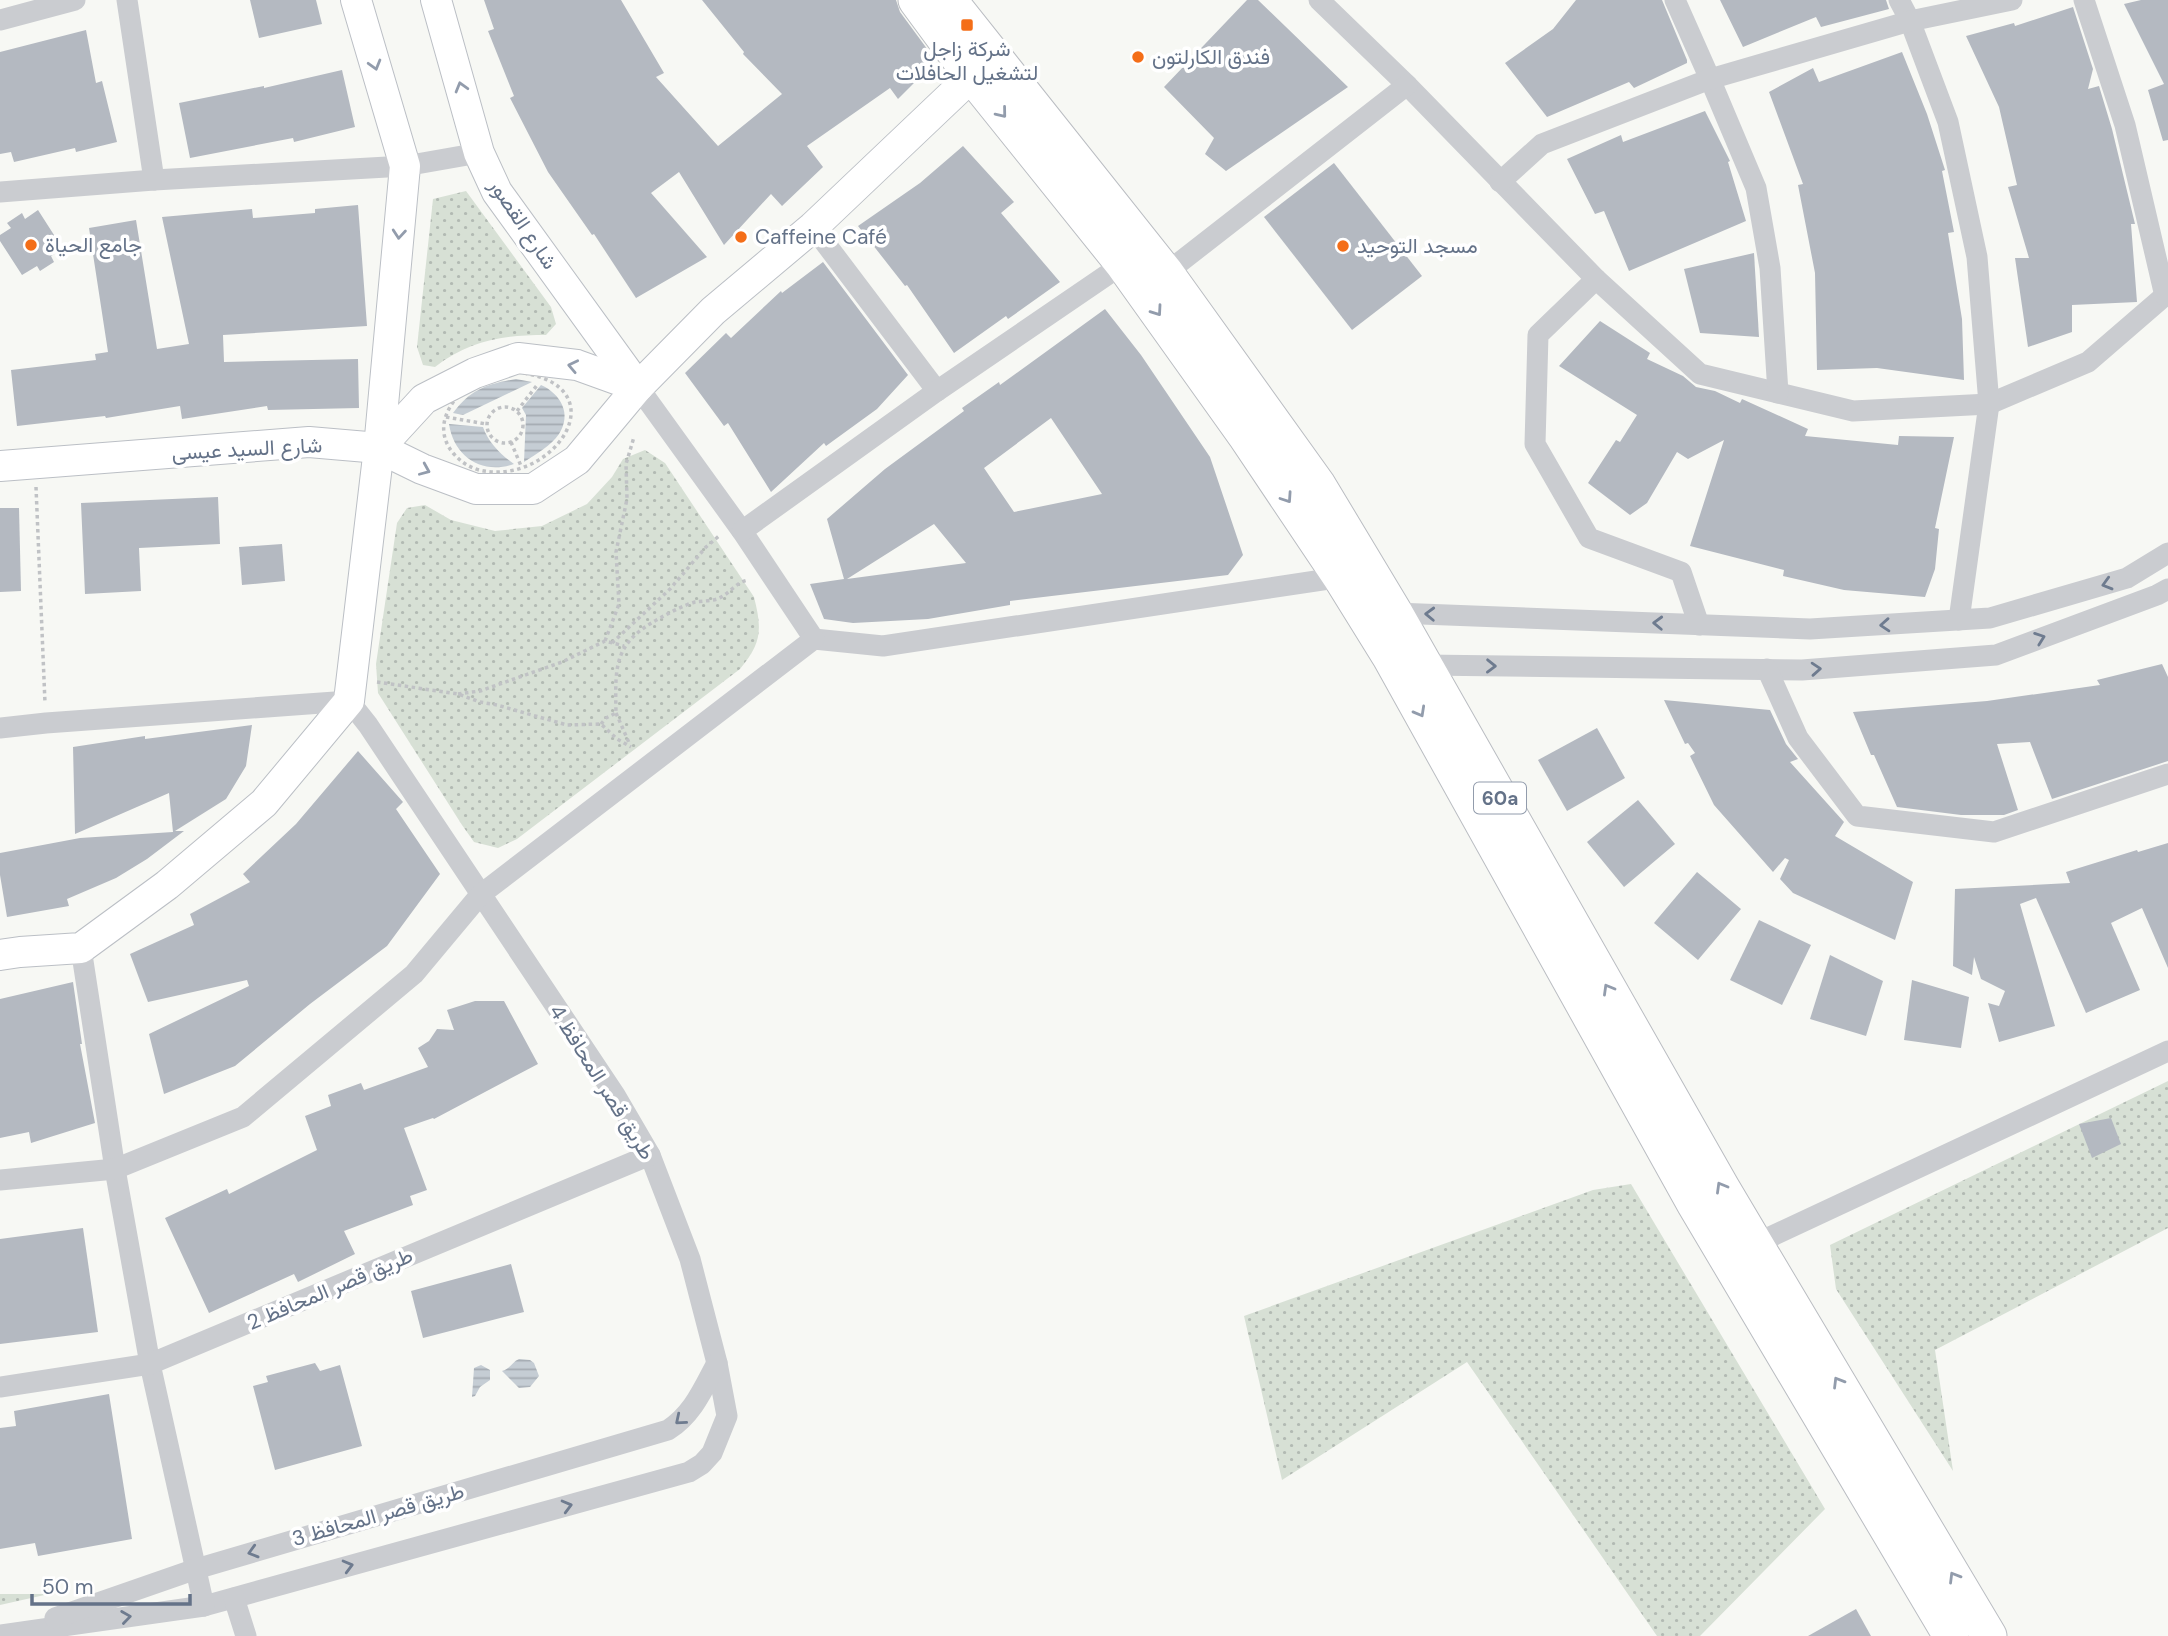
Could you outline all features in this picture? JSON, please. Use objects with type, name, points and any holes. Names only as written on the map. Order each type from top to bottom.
[{"type":"main road","name":"60a","points":[[941,5],[972,76],[1123,264],[1245,435],[1354,574],[1989,1636]]},
{"type":"main road","name":"60a","points":[[941,5],[1166,273],[1318,485],[1354,574]]},
{"type":"main road","name":"60a","points":[[1412,670],[1694,1203],[1951,1636]]},
{"type":"street","points":[[0,20],[75,0]]},
{"type":"street","points":[[127,0],[154,180]]},
{"type":"street","points":[[0,955],[20,951],[81,948],[167,885],[264,803],[349,702],[379,448],[405,166],[356,0]]},
{"type":"street","name":"شارع القصور","points":[[436,0],[479,153],[497,192],[638,387]]},
{"type":"street","points":[[1319,0],[1596,279],[1700,374],[1853,411],[1989,404],[2088,362],[2166,295],[2125,125],[2084,0]]},
{"type":"street","points":[[1675,0],[1756,188],[1770,268],[1778,393]]},
{"type":"street","points":[[1899,0],[1910,21],[1948,122],[1977,257],[1989,404],[1959,620]]},
{"type":"street","points":[[1500,182],[1542,144],[1710,79],[1910,21],[2012,0]]},
{"type":"street","points":[[379,448],[475,489],[533,489],[577,460],[638,387],[713,312],[813,227],[972,76]]},
{"type":"street","points":[[1166,273],[1406,85]]},
{"type":"street","points":[[0,192],[154,180],[405,166],[479,153]]},
{"type":"street","points":[[813,227],[937,391]]},
{"type":"street","points":[[743,531],[937,391],[1123,264]]},
{"type":"street","points":[[1596,279],[1538,335],[1535,444],[1589,538],[1681,572],[1699,625]]},
{"type":"street","points":[[379,448],[424,399],[475,373],[518,358],[577,365],[638,387],[743,531],[814,639]]},
{"type":"street","name":"شارع السيد عيسى","points":[[0,466],[309,442],[379,448]]},
{"type":"street","points":[[1382,618],[1810,629],[1990,618],[2127,578],[2168,553]]},
{"type":"street","points":[[0,1180],[114,1169],[243,1117],[414,974],[480,895],[814,639],[883,646],[1354,574]]},
{"type":"street","points":[[1412,670],[1802,670],[1996,655],[2168,589]]},
{"type":"street","points":[[1767,669],[1798,738],[1857,816],[1994,832],[2168,774]]},
{"type":"street","points":[[0,728],[349,702]]},
{"type":"street","name":"طريق قصر المحافظ 4","points":[[5,1634],[204,1606],[689,1472],[702,1464],[712,1453],[727,1416],[717,1363],[690,1259],[650,1155],[615,1095],[368,725],[349,702]]},
{"type":"street","points":[[81,948],[114,1169],[150,1364],[204,1606]]},
{"type":"street","points":[[1755,1244],[2168,1051]]},
{"type":"street","name":"طريق قصر المحافظ 2","points":[[0,1387],[150,1364],[650,1155]]},
{"type":"street","name":"طريق قصر المحافظ 3","points":[[5,1634],[196,1569],[668,1430],[693,1408],[717,1363]]},
{"type":"street","points":[[234,1598],[246,1636]]},
{"type":"path","points":[[517,372],[543,377],[566,394],[571,413],[570,423],[561,441],[546,456],[522,468],[502,472],[468,466],[448,447],[443,429],[446,416],[457,397],[472,385],[492,375],[517,372]]},
{"type":"path","points":[[517,411],[543,377]]},
{"type":"path","points":[[505,406],[517,411],[524,425],[521,434],[511,442],[495,440],[488,433],[486,424],[489,415],[496,409],[505,406]]},
{"type":"path","points":[[446,416],[486,424]]},
{"type":"path","points":[[605,641],[619,604],[616,552],[627,499],[626,464],[634,437]]},
{"type":"path","points":[[511,442],[522,468]]},
{"type":"path","points":[[35,464],[46,723]]},
{"type":"path","points":[[612,643],[670,589],[720,534]]},
{"type":"path","points":[[374,683],[458,694],[567,726],[601,724],[617,739],[631,747],[616,713],[615,674],[624,646],[643,627],[665,615],[694,603],[717,599],[743,580],[749,580]]},
{"type":"path","points":[[458,694],[480,691],[562,662],[605,641],[624,646]]},
{"type":"path","points":[[601,724],[616,713]]},
{"type":"shaded area","points":[[466,191],[551,307],[556,324],[546,335],[515,336],[488,341],[461,351],[435,367],[423,365],[417,347],[433,199]]},
{"type":"shaded area","points":[[516,379],[532,382],[463,415],[453,413],[466,398],[480,389]]},
{"type":"shaded area","points":[[541,385],[559,399],[564,412],[563,427],[543,450],[524,462],[526,415],[522,408]]},
{"type":"shaded area","points":[[449,424],[483,427],[495,448],[514,464],[491,467],[471,461],[457,446]]},
{"type":"shaded area","points":[[645,450],[665,463],[754,597],[759,627],[753,651],[740,669],[517,839],[498,848],[474,842],[378,693],[376,664],[397,523],[407,508],[425,505],[451,520],[495,531],[542,526],[587,504],[612,477],[623,459]]},
{"type":"shaded area","points":[[2168,1081],[2168,1228],[1935,1350],[1953,1471],[1836,1289],[1830,1245]]},
{"type":"shaded area","points":[[1631,1184],[1825,1509],[1700,1636],[1657,1636],[1467,1362],[1282,1480],[1244,1316],[1593,1190]]},
{"type":"shaded area","points":[[519,1359],[534,1363],[539,1376],[530,1387],[519,1388],[502,1371]]},
{"type":"shaded area","points":[[481,1365],[490,1370],[490,1380],[472,1397],[474,1368]]},
{"type":"shaded area","points":[[0,1594],[49,1594],[0,1605]]},
{"type":"building","points":[[250,0],[316,0],[322,24],[259,38]]},
{"type":"building","points":[[484,0],[621,0],[664,73],[656,77],[718,146],[782,94],[743,54],[702,0],[896,0],[900,12],[936,61],[898,99],[890,88],[807,146],[823,167],[782,206],[771,194],[724,245],[679,172],[651,193],[707,257],[636,298],[594,234],[592,235],[548,172],[510,98],[514,96],[488,31],[494,29]]},
{"type":"building","points":[[1247,0],[1258,0],[1348,87],[1226,171],[1205,154],[1214,138],[1164,87]]},
{"type":"building","points":[[1576,0],[1662,0],[1687,63],[1634,88],[1629,82],[1547,117],[1505,63],[1553,29]]},
{"type":"building","points":[[1720,0],[1886,0],[1889,9],[1821,27],[1816,17],[1743,47]]},
{"type":"building","points":[[2141,0],[2168,0],[2168,140],[2163,141],[2148,90],[2164,84],[2124,4]]},
{"type":"building","points":[[2073,7],[2093,69],[2088,89],[2099,86],[2135,224],[2131,224],[2137,302],[2072,305],[2072,332],[2028,347],[2015,258],[2029,258],[2008,187],[2017,185],[1999,107],[1966,36],[2014,23],[2015,26]]},
{"type":"building","points":[[86,30],[96,83],[102,81],[117,142],[76,152],[75,148],[14,162],[11,152],[0,154],[0,52]]},
{"type":"building","points":[[1902,52],[1927,114],[1945,170],[1942,171],[1954,232],[1948,233],[1962,319],[1964,380],[1877,368],[1817,370],[1815,273],[1798,185],[1803,184],[1769,92],[1813,68],[1819,82]]},
{"type":"building","points":[[342,70],[355,127],[294,142],[293,138],[190,158],[179,103],[264,88]]},
{"type":"building","points":[[1705,111],[1730,161],[1728,162],[1746,221],[1629,271],[1604,211],[1595,214],[1567,159],[1621,135],[1623,142]]},
{"type":"building","points":[[963,146],[1014,202],[1001,213],[1060,282],[954,353],[907,285],[905,286],[858,226],[920,183]]},
{"type":"building","name":"مسجد التوحيد","points":[[1334,163],[1422,276],[1352,330],[1264,217]]},
{"type":"building","points":[[358,205],[367,326],[223,335],[224,362],[358,359],[359,408],[268,410],[267,406],[182,419],[180,406],[106,418],[17,426],[11,370],[96,360],[95,354],[108,352],[89,228],[136,220],[157,349],[189,344],[162,217],[252,209],[253,218],[315,213],[315,209]]},
{"type":"building","name":"جامع الحياة","points":[[38,210],[63,249],[51,256],[54,262],[40,271],[37,266],[22,275],[0,241],[0,235],[11,228],[7,223],[22,213],[25,219]]},
{"type":"building","points":[[1754,253],[1759,337],[1700,333],[1684,269]]},
{"type":"building","points":[[823,262],[908,375],[877,409],[826,446],[824,443],[771,492],[728,423],[724,426],[685,373],[726,333],[731,338],[781,291],[782,293]]},
{"type":"building","points":[[1105,309],[1141,355],[1210,457],[1243,555],[1228,575],[1010,601],[1010,605],[928,619],[853,623],[824,619],[810,584],[844,579],[827,519],[885,469],[964,411],[962,408],[999,382],[1000,385]],"holes":[[[1051,418],[1102,494],[1014,512],[984,468]],[[934,524],[966,563],[847,579]]]},
{"type":"building","points":[[1600,321],[1650,353],[1647,359],[1683,376],[1696,387],[1715,391],[1740,403],[1742,399],[1808,429],[1805,436],[1898,445],[1899,436],[1954,437],[1935,528],[1939,529],[1935,569],[1925,597],[1844,590],[1783,576],[1784,570],[1690,546],[1724,440],[1688,459],[1677,452],[1647,503],[1630,515],[1588,483],[1616,440],[1620,442],[1637,415],[1559,366]]},
{"type":"building","points":[[218,497],[220,544],[139,548],[141,591],[85,594],[81,503]]},
{"type":"building","points":[[0,508],[19,508],[21,591],[0,592]]},
{"type":"building","points":[[282,544],[285,581],[242,585],[239,547]]},
{"type":"building","points":[[2162,664],[2168,677],[2168,761],[2052,799],[2030,742],[1997,744],[2018,810],[2004,815],[1961,815],[1897,807],[1853,712],[1987,701],[2100,685],[2097,680]]},
{"type":"building","points":[[1664,700],[1770,710],[1786,744],[1798,759],[1790,762],[1844,822],[1835,836],[1913,882],[1895,940],[1793,893],[1780,879],[1789,860],[1785,858],[1773,872],[1714,805],[1690,756],[1695,753],[1688,743],[1685,744]]},
{"type":"building","points":[[252,725],[246,766],[226,799],[175,831],[184,831],[147,859],[116,878],[67,899],[69,906],[7,917],[0,875],[0,853],[80,838],[173,832],[169,793],[75,834],[73,747],[145,736],[145,739]]},
{"type":"building","points":[[1597,728],[1625,778],[1567,811],[1538,760]]},
{"type":"building","points":[[358,751],[403,802],[396,809],[440,874],[387,946],[310,1004],[235,1066],[164,1094],[149,1034],[249,986],[247,980],[148,1002],[130,954],[194,925],[190,914],[250,882],[243,874],[296,824]]},
{"type":"building","points":[[1638,800],[1675,844],[1624,887],[1587,842]]},
{"type":"building","points":[[2168,843],[2168,968],[2142,908],[2111,923],[2140,990],[2086,1013],[2036,898],[2020,904],[2055,1026],[1999,1042],[1988,1003],[1999,1006],[2005,991],[1981,979],[1974,957],[1972,975],[1953,966],[1955,889],[2070,883],[2066,872]]},
{"type":"building","points":[[1697,872],[1741,909],[1698,960],[1654,923]]},
{"type":"building","points":[[1759,920],[1811,945],[1782,1005],[1730,980]]},
{"type":"building","points":[[1830,955],[1883,981],[1866,1036],[1810,1019]]},
{"type":"building","points":[[1912,980],[1969,997],[1961,1048],[1904,1040]]},
{"type":"building","points":[[73,982],[80,1044],[95,1123],[31,1143],[29,1132],[0,1138],[0,999]]},
{"type":"building","points":[[475,1001],[504,1001],[538,1064],[434,1119],[404,1128],[427,1190],[410,1196],[413,1205],[344,1231],[355,1254],[298,1282],[294,1274],[209,1313],[165,1218],[227,1189],[229,1194],[317,1150],[305,1116],[331,1106],[328,1095],[361,1083],[364,1090],[428,1067],[418,1048],[429,1041],[437,1029],[454,1030],[447,1010]]},
{"type":"building","points":[[2111,1118],[2121,1144],[2092,1158],[2079,1124]]},
{"type":"building","points":[[83,1228],[98,1332],[0,1344],[0,1239]]},
{"type":"building","points":[[511,1264],[524,1312],[423,1338],[411,1291]]},
{"type":"building","points":[[315,1363],[320,1371],[340,1365],[362,1446],[275,1470],[253,1386],[268,1382],[266,1376]]},
{"type":"building","points":[[109,1394],[132,1539],[38,1556],[35,1543],[0,1549],[0,1428],[16,1426],[14,1411]]},
{"type":"building","points":[[1856,1609],[1871,1636],[1808,1636]]},
{"type":"place","name":"شركة زاجل لتشغيل الحافلات","points":[[967,25]]},
{"type":"place","name":"فندق الكارلتون","points":[[1138,57]]},
{"type":"place","name":"Caffeine Café","points":[[741,237]]},
{"type":"place","name":"جامع الحياة","points":[[31,245]]},
{"type":"place","name":"مسجد التوحيد","points":[[1343,246]]}]
